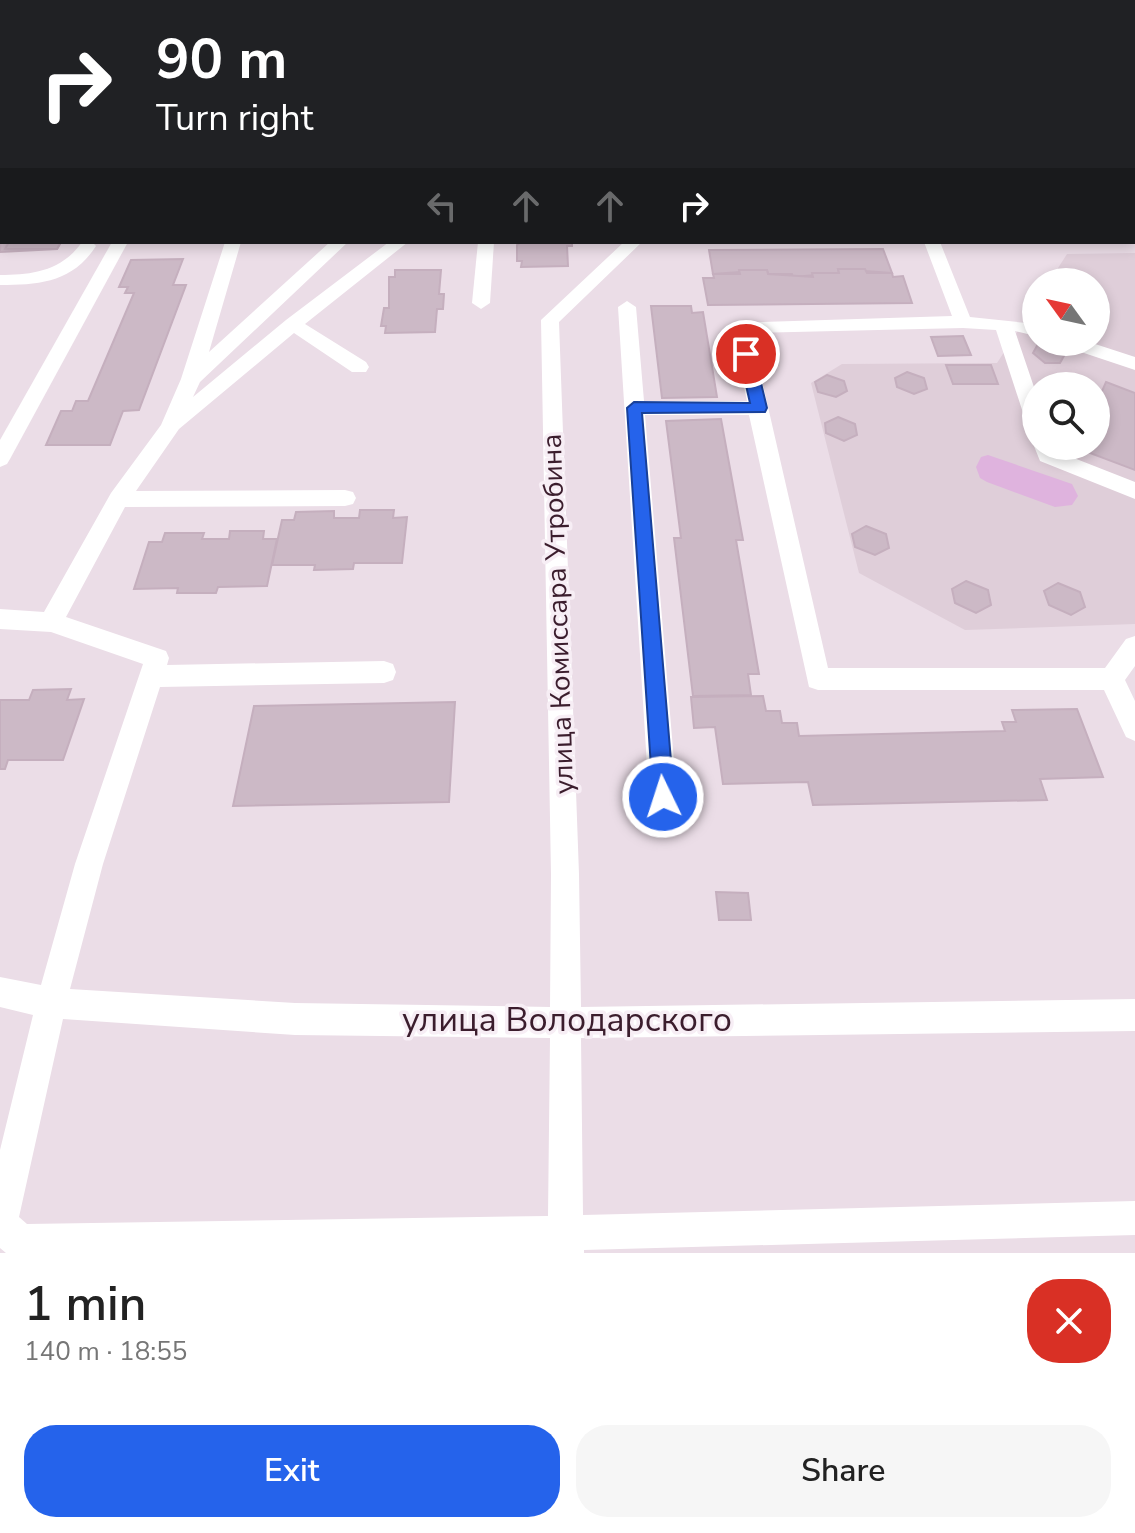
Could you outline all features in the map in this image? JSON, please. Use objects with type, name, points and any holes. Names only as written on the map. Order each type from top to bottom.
[{"type":"street","points":[[0,459],[119,244]]},
{"type":"street","points":[[51,622],[119,499],[170,427],[191,379],[232,244]]},
{"type":"street","points":[[191,379],[338,244]]},
{"type":"street","points":[[170,427],[293,324],[397,244]]},
{"type":"street","points":[[481,303],[486,244]]},
{"type":"street","name":"улица Комиссара Утробина","points":[[566,1243],[565,874],[550,320],[632,244]]},
{"type":"street","points":[[933,244],[963,322]]},
{"type":"street","points":[[0,280],[39,280],[80,258],[88,246]]},
{"type":"street","points":[[627,307],[663,797]]},
{"type":"street","points":[[1022,327],[963,322],[740,327],[818,679],[1112,679]]},
{"type":"street","points":[[293,324],[359,367]]},
{"type":"street","points":[[1003,324],[1022,380]]},
{"type":"street","points":[[1110,356],[1135,364]]},
{"type":"street","points":[[634,408],[759,408]]},
{"type":"street","points":[[1057,460],[1135,491]]},
{"type":"street","points":[[119,499],[345,498]]},
{"type":"street","points":[[0,619],[51,622],[157,658],[89,864],[51,1003],[9,1235],[566,1243],[1135,1218]]},
{"type":"street","points":[[1112,679],[1135,646]]},
{"type":"street","points":[[151,676],[384,672]]},
{"type":"street","points":[[1112,679],[1135,729]]},
{"type":"street","name":"улица Володарского","points":[[0,992],[51,1003],[295,1019],[565,1023],[1135,1015]]},
{"type":"shaded area","points":[[1135,253],[1135,624],[965,630],[859,573],[811,383],[842,364],[997,363],[1022,325],[1022,356],[1110,356],[1110,268],[1058,268],[1067,254]]},
{"type":"shaded area","points":[[988,455],[1072,484],[1078,496],[1072,505],[1055,507],[987,482],[980,478],[976,467],[981,457]]},
{"type":"building","points":[[0,244],[60,244],[57,249],[0,252]]},
{"type":"building","points":[[8,244],[60,244],[57,249],[5,249]]},
{"type":"building","points":[[572,244],[567,246],[568,266],[521,267],[522,261],[517,261],[517,245]]},
{"type":"building","points":[[883,249],[892,273],[838,269],[839,273],[793,277],[792,274],[768,274],[767,270],[713,274],[709,250]]},
{"type":"building","points":[[183,259],[173,285],[186,285],[139,410],[123,411],[110,445],[46,445],[61,411],[72,411],[76,401],[88,401],[134,293],[125,293],[128,287],[119,287],[131,260]]},
{"type":"building","points":[[838,269],[865,269],[867,273],[903,276],[912,303],[708,305],[703,278],[714,278],[713,274],[740,274],[739,270],[767,270],[768,274],[813,277],[812,273],[839,273]]},
{"type":"building","points":[[395,270],[441,270],[439,294],[444,294],[443,309],[437,309],[435,332],[385,333],[386,326],[381,326],[384,308],[389,308],[389,277],[395,277]]},
{"type":"building","points":[[651,306],[691,306],[692,313],[703,312],[717,397],[662,398]]},
{"type":"building","points":[[963,336],[971,355],[938,356],[931,337]]},
{"type":"building","points":[[1037,356],[1064,356],[1060,363],[1045,363]]},
{"type":"building","points":[[946,365],[991,365],[998,384],[953,384]]},
{"type":"building","points":[[907,372],[924,378],[927,389],[914,394],[897,387],[895,378]]},
{"type":"building","points":[[827,375],[844,381],[847,391],[836,397],[818,392],[815,382]]},
{"type":"building","points":[[1110,384],[1135,393],[1135,470],[1109,460]]},
{"type":"building","points":[[838,417],[855,424],[857,435],[844,441],[826,433],[825,423]]},
{"type":"building","points":[[721,419],[743,540],[736,540],[759,674],[748,674],[751,695],[693,696],[674,538],[681,538],[666,421]]},
{"type":"building","points":[[360,510],[394,510],[393,518],[407,517],[402,563],[354,563],[353,569],[314,570],[315,565],[272,565],[282,520],[294,520],[296,512],[334,511],[334,518],[359,518]]},
{"type":"building","points":[[866,526],[886,534],[889,548],[875,555],[855,547],[852,534]]},
{"type":"building","points":[[230,531],[264,531],[263,539],[277,539],[267,586],[218,587],[216,593],[177,593],[178,588],[134,589],[149,542],[162,542],[165,533],[204,533],[202,539],[229,539]]},
{"type":"building","points":[[966,581],[988,590],[991,605],[976,613],[955,603],[952,589]]},
{"type":"building","points":[[1058,583],[1080,592],[1085,607],[1071,615],[1049,605],[1044,591]]},
{"type":"building","points":[[71,689],[67,700],[84,699],[63,760],[8,760],[5,769],[0,769],[0,700],[29,700],[33,690]]},
{"type":"building","points":[[763,696],[766,711],[780,711],[782,723],[797,723],[799,736],[1005,731],[1002,722],[1016,722],[1012,710],[1077,709],[1103,777],[1040,779],[1047,800],[813,805],[808,782],[723,784],[715,727],[694,728],[691,697]]},
{"type":"building","points":[[455,702],[449,802],[233,806],[254,706]]},
{"type":"building","points":[[716,892],[748,893],[751,920],[719,920]]},
{"type":"route","points":[[663,797],[634,408],[759,408],[746,354]]}]
